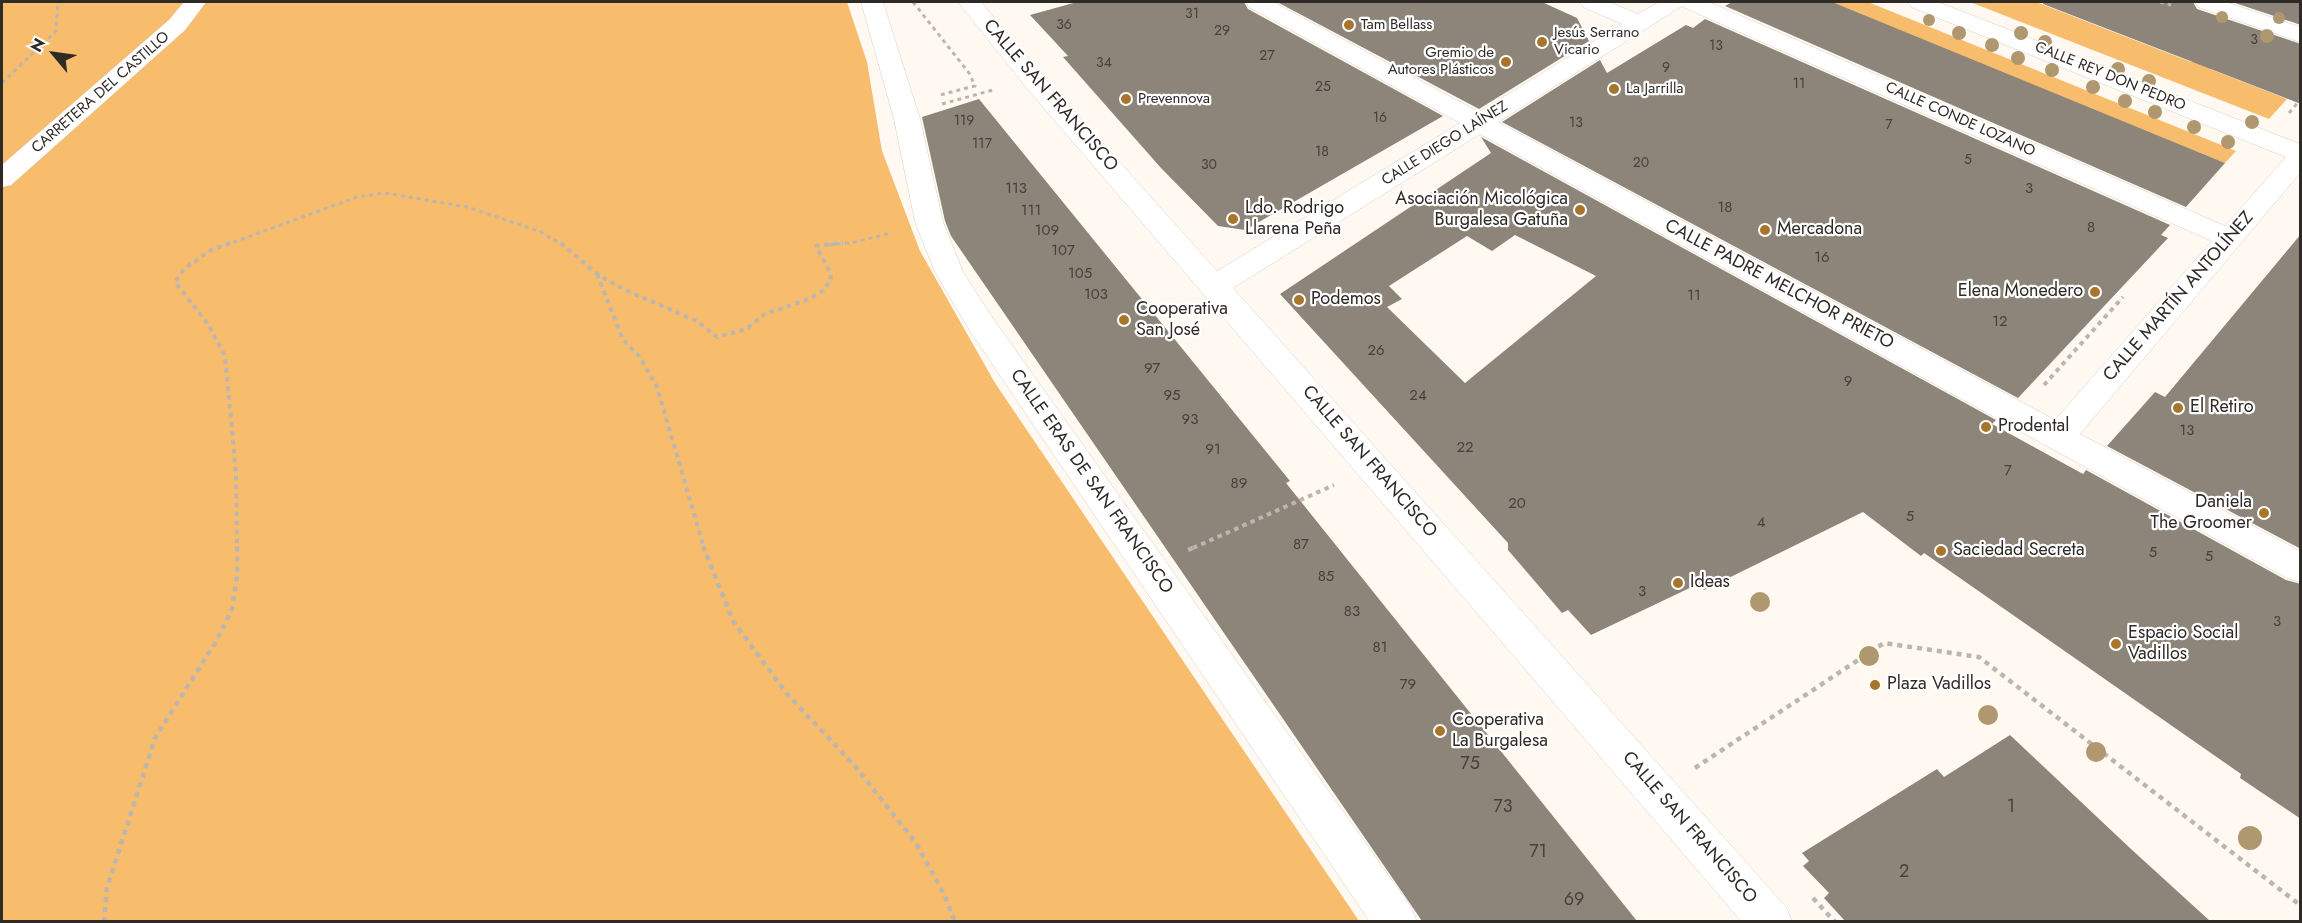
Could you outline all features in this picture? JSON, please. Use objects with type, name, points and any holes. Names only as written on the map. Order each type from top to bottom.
[{"type":"street","name":"CARRETERA DEL CASTILLO","points":[[2,179],[177,25],[195,2]]},
{"type":"street","name":"CALLE ERAS DE SAN FRANCISCO","points":[[872,2],[890,55],[923,108],[929,222],[950,272],[981,324],[1396,921]]},
{"type":"street","name":"CALLE SAN FRANCISCO","points":[[969,2],[1039,87],[1771,921]]},
{"type":"street","name":"CALLE PADRE MELCHOR PRIETO","points":[[1257,2],[2301,568]]},
{"type":"street","points":[[1591,2],[1639,23]]},
{"type":"street","name":"CALLE DIEGO LAÍNEZ","points":[[1215,286],[1674,2]]},
{"type":"street","name":"CALLE CONDE LOZANO","points":[[1691,2],[2229,238]]},
{"type":"street","name":"CALLE REY DON PEDRO","points":[[1919,2],[2301,155]]},
{"type":"street","points":[[2206,2],[2301,35]]},
{"type":"street","name":"CALLE MARTÍN ANTOLÍNEZ","points":[[2059,436],[2301,155]]},
{"type":"path","points":[[2,83],[56,31],[58,2]]},
{"type":"path","points":[[913,2],[969,73],[975,86],[923,108]]},
{"type":"path","points":[[923,108],[995,89]]},
{"type":"path","points":[[104,921],[107,888],[155,738],[217,640],[232,609],[237,576],[236,472],[229,414],[229,376],[225,356],[208,324],[175,282],[185,268],[211,250],[357,197],[385,193],[447,202],[539,231],[561,243],[597,274],[625,290],[697,321],[717,337],[746,328],[765,314],[809,299],[823,291],[831,280],[830,272],[816,246],[855,242],[929,222]]},
{"type":"path","points":[[597,274],[623,340],[640,357],[657,387],[691,509],[710,566],[733,621],[787,694],[854,765],[916,843],[944,894],[955,921]]},
{"type":"path","points":[[2040,389],[2127,293]]},
{"type":"path","points":[[1150,567],[1338,483]]},
{"type":"path","points":[[1694,768],[1884,643],[1978,657],[2301,905]]},
{"type":"shaded area","points":[[2,2],[847,2],[867,62],[882,151],[920,251],[995,383],[1359,921],[2,922]]},
{"type":"shaded area","points":[[1828,2],[1868,2],[2236,151],[2225,163]]},
{"type":"shaded area","points":[[1970,2],[2036,2],[2191,62],[2205,50],[2222,56],[2210,69],[2287,99],[2269,119]]},
{"type":"building","points":[[1077,2],[1244,2],[1248,9],[1443,116],[1245,230],[1218,226],[1161,168],[1063,57],[1068,56],[1030,15]]},
{"type":"building","points":[[1277,2],[1542,2],[1577,18],[1589,41],[1479,109]]},
{"type":"building","points":[[1732,2],[1832,2],[2225,163],[2186,207],[1725,6]]},
{"type":"building","points":[[2043,2],[2193,2],[2197,9],[2301,44],[2301,104],[2043,4]]},
{"type":"building","points":[[2232,2],[2301,2],[2301,25]]},
{"type":"building","points":[[1705,19],[2170,225],[2161,235],[2168,238],[2018,398],[1502,122],[1600,60],[1607,73],[1686,25],[1693,28]]},
{"type":"building","points":[[979,99],[1290,481],[1286,483],[1637,921],[1422,921],[951,236],[945,221],[922,117]]},
{"type":"building","points":[[1481,137],[1996,420],[1992,424],[2083,474],[2086,470],[2286,580],[2301,584],[2301,819],[2240,778],[2241,774],[1924,553],[1921,556],[1863,512],[1704,590],[1698,584],[1591,635],[1568,610],[1562,613],[1508,550],[1508,543],[1280,294],[1491,153]],"holes":[[[1515,235],[1596,276],[1465,383],[1387,307],[1402,299],[1389,286],[1467,236],[1492,251]]]},
{"type":"building","points":[[2301,234],[2301,549],[2107,446],[2155,392],[2165,397]]},
{"type":"building","points":[[2010,735],[2210,921],[1845,921],[1824,898],[1829,893],[1803,866],[1809,861],[1802,853],[1937,769],[1944,777]]},
{"type":"place","name":"Tam Bellass","points":[[1349,25]]},
{"type":"place","name":"Jesús Serrano Vicario","points":[[1542,42]]},
{"type":"place","name":"Gremio de Autores Plásticos","points":[[1506,62]]},
{"type":"place","name":"La Jarrilla","points":[[1614,89]]},
{"type":"place","name":"Prevennova","points":[[1126,99]]},
{"type":"place","name":"Asociación Micológica Burgalesa Gatuña","points":[[1580,210]]},
{"type":"place","name":"Ldo. Rodrigo Llarena Peña","points":[[1233,219]]},
{"type":"place","name":"Mercadona","points":[[1765,230]]},
{"type":"place","name":"Elena Monedero","points":[[2095,292]]},
{"type":"place","name":"Podemos","points":[[1299,300]]},
{"type":"place","name":"Cooperativa San José","points":[[1124,320]]},
{"type":"place","name":"El Retiro","points":[[2178,408]]},
{"type":"place","name":"Prodental","points":[[1986,427]]},
{"type":"place","name":"Daniela The Groomer","points":[[2264,513]]},
{"type":"place","name":"Saciedad Secreta","points":[[1941,551]]},
{"type":"place","name":"Ideas","points":[[1678,583]]},
{"type":"place","name":"Espacio Social Vadillos","points":[[2116,644]]},
{"type":"place","name":"Plaza Vadillos","points":[[1875,685]]},
{"type":"place","name":"Cooperativa La Burgalesa","points":[[1440,731]]}]
